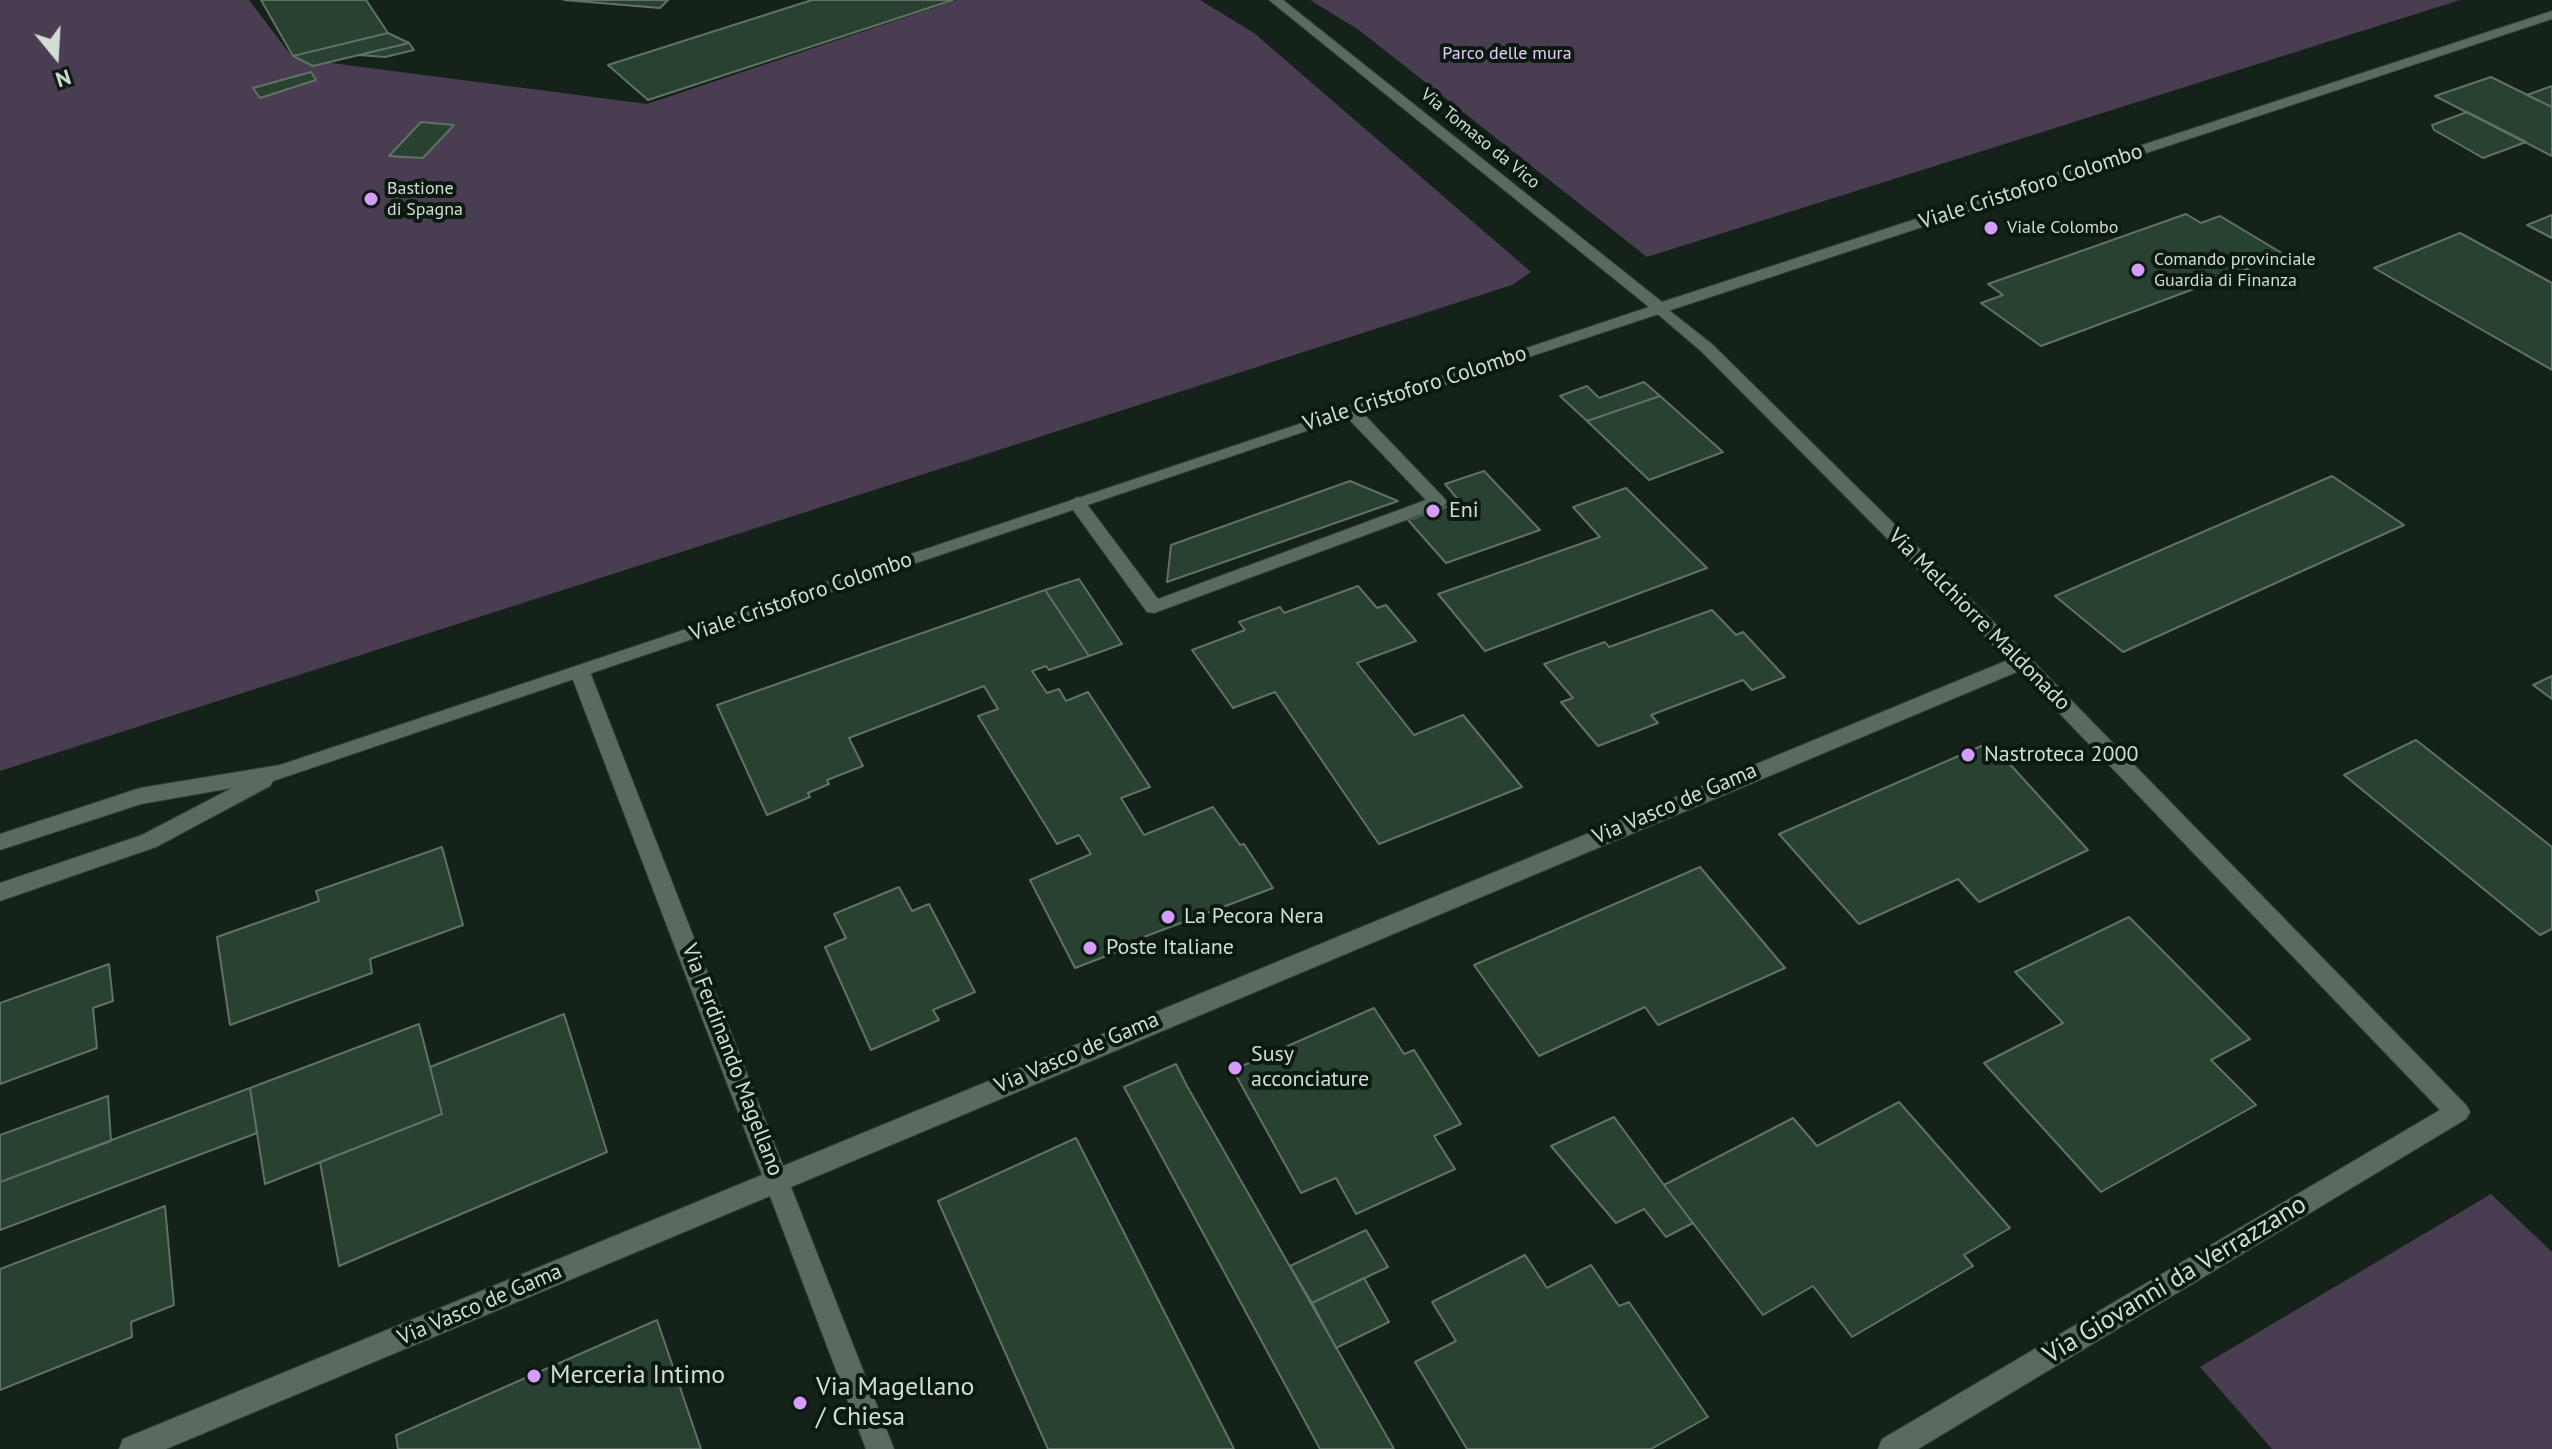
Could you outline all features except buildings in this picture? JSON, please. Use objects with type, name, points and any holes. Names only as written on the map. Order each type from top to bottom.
[{"type":"street","name":"Via Tomaso da Vico","points":[[1275,0],[1660,308]]},
{"type":"street","name":"Viale Cristoforo Colombo","points":[[0,842],[140,796],[281,772],[1350,410],[2549,18]]},
{"type":"street","name":"Via Melchiorre Maldonado","points":[[1660,308],[1707,348],[2022,662],[2458,1112]]},
{"type":"street","points":[[1077,503],[1154,607],[1438,502],[1350,410]]},
{"type":"street","name":"Via Vasco de Gama","points":[[133,1449],[778,1181],[932,1113],[2022,662]]},
{"type":"street","name":"Via Ferdinando Magellano","points":[[580,672],[880,1449]]},
{"type":"street","name":"Viale Cristoforo Colombo","points":[[0,892],[149,841],[281,772]]},
{"type":"street","name":"Via Giovanni da Verrazzano","points":[[1892,1449],[2458,1112]]},
{"type":"green space","points":[[0,0],[249,0],[293,58],[647,104],[957,0],[1200,0],[1254,33],[1531,272],[1512,285],[0,771]]},
{"type":"green space","name":"Parco delle mura","points":[[1310,0],[2460,0],[1647,257],[1359,30]]},
{"type":"green space","points":[[2491,1194],[2552,1252],[2552,1449],[2272,1449],[2200,1367]]},
{"type":"place","name":"Bastione di Spagna","points":[[371,199]]},
{"type":"place","name":"Viale Colombo","points":[[1991,228]]},
{"type":"place","name":"Comando provinciale Guardia di Finanza","points":[[2138,270]]},
{"type":"place","name":"Eni","points":[[1433,511]]},
{"type":"place","name":"Nastroteca 2000","points":[[1968,755]]},
{"type":"place","name":"La Pecora Nera","points":[[1168,917]]},
{"type":"place","name":"Poste Italiane","points":[[1090,948]]},
{"type":"place","name":"Susy acconciature","points":[[1235,1068]]},
{"type":"place","name":"Merceria Intimo","points":[[534,1376]]},
{"type":"place","name":"Via Magellano / Chiesa","points":[[800,1403]]}]
